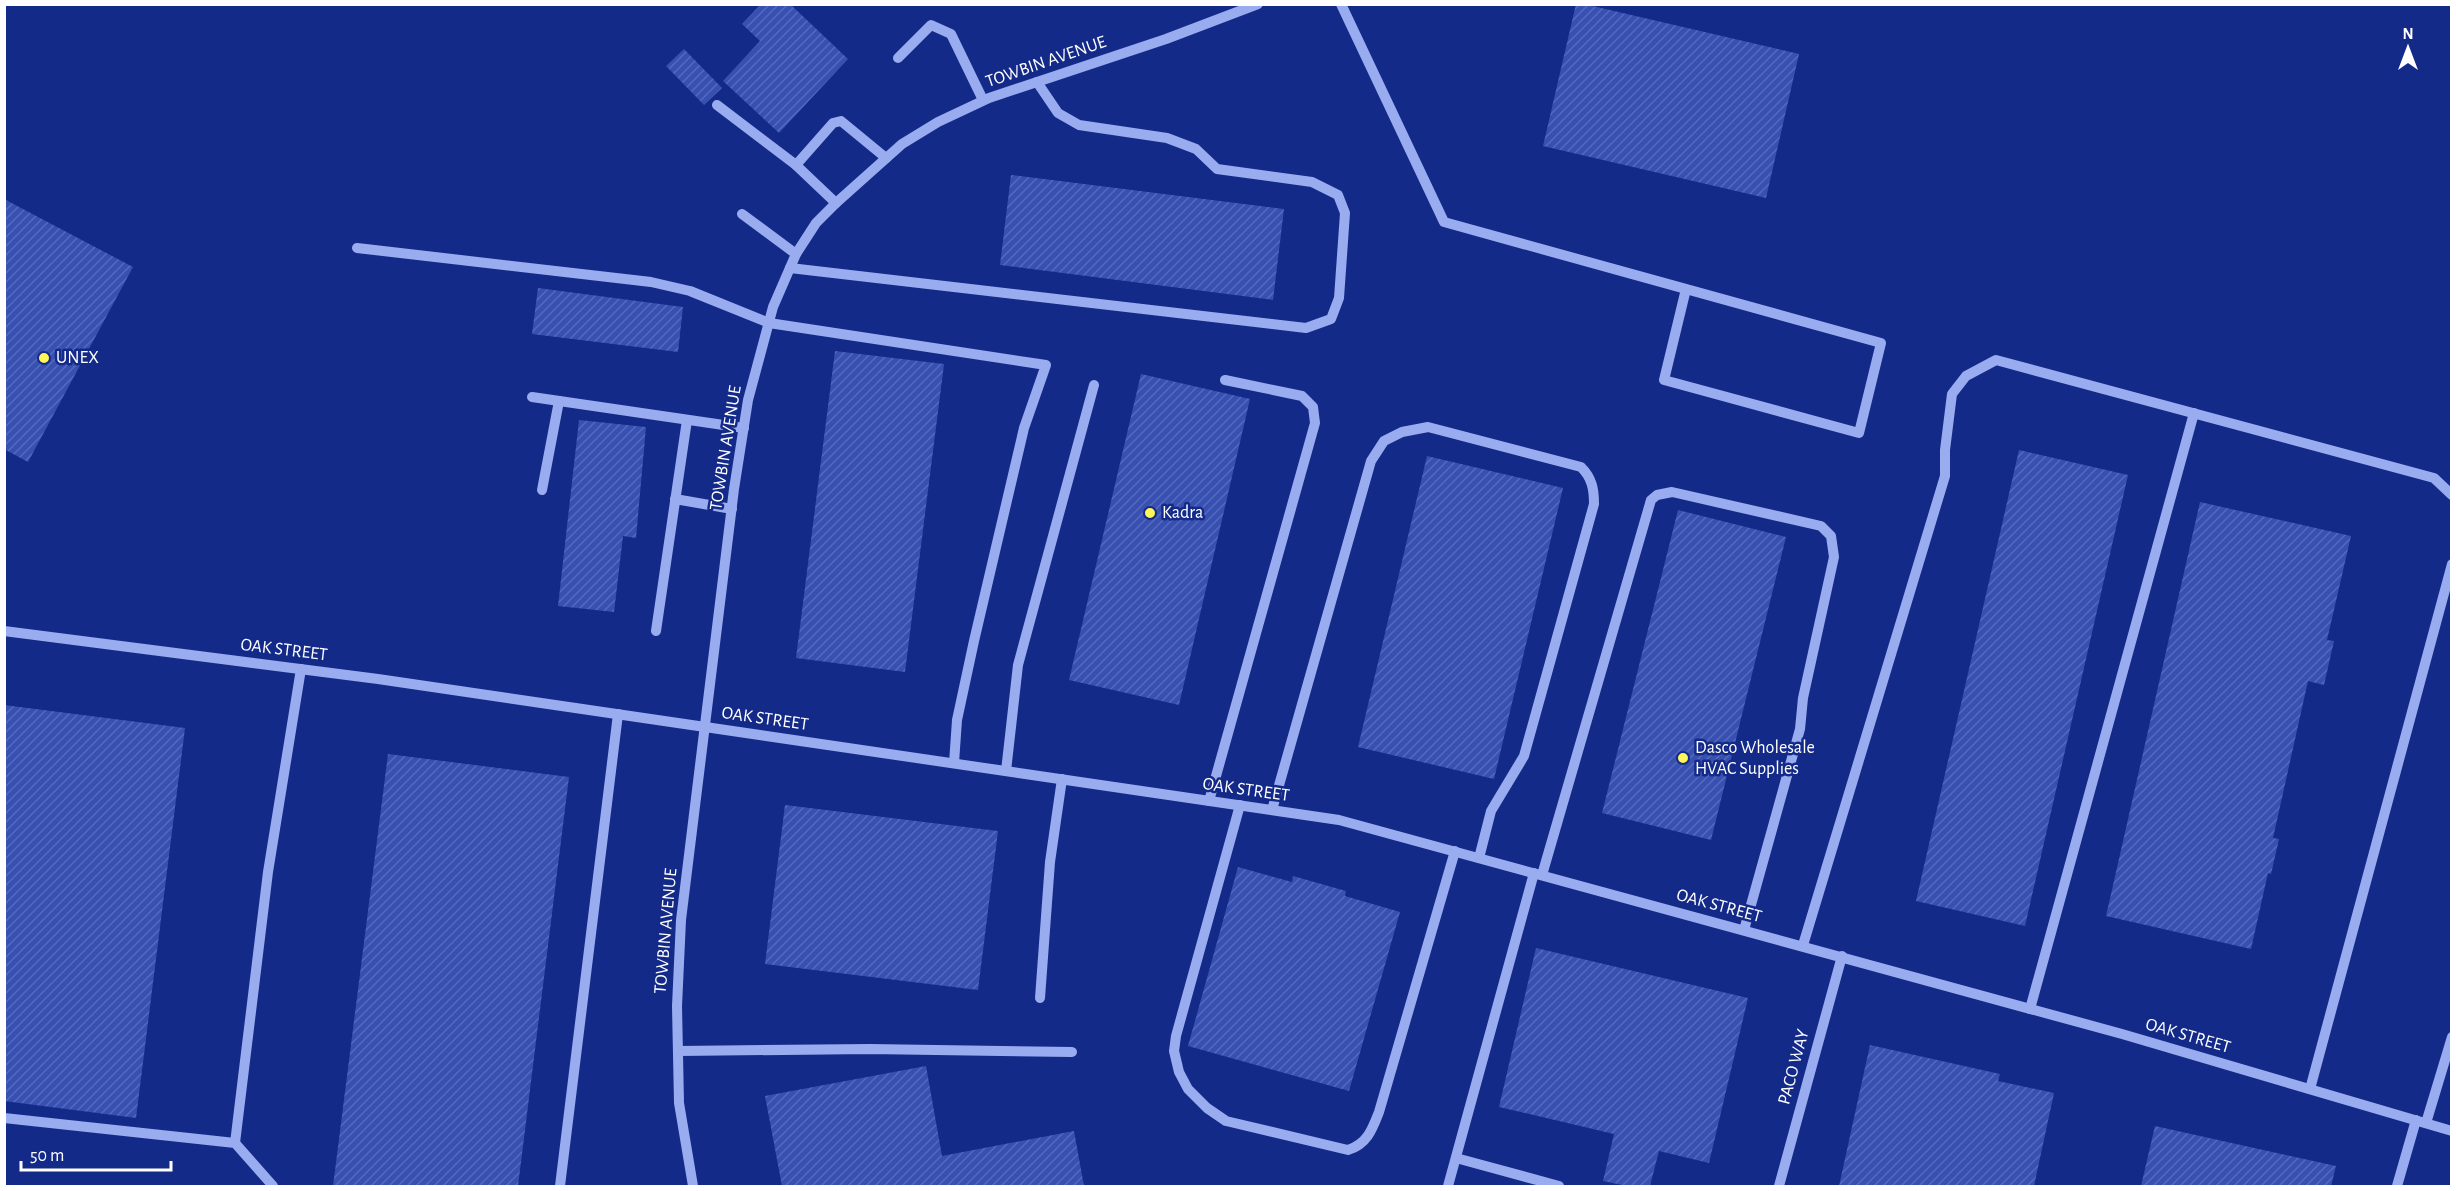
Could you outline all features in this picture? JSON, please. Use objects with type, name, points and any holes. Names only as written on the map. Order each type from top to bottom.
[{"type":"street","name":"TOWBIN AVENUE","points":[[693,1186],[679,1103],[676,1006],[681,920],[732,509],[748,400],[773,307],[796,254],[816,223],[836,203],[902,144],[929,128],[983,100],[1166,39],[1258,4]]},
{"type":"street","points":[[1341,4],[1444,222],[1686,289],[1881,343],[1858,433],[1664,380],[1686,289]]},
{"type":"street","points":[[898,58],[931,25],[951,34],[983,100]]},
{"type":"street","points":[[790,268],[1306,328],[1331,319],[1339,298],[1345,213],[1338,195],[1312,182],[1217,169],[1196,149],[1167,138],[1079,126],[1058,113],[1036,82]]},
{"type":"street","points":[[717,105],[796,165],[836,203]]},
{"type":"street","points":[[796,165],[833,123],[841,121],[886,159]]},
{"type":"street","points":[[742,214],[796,254]]},
{"type":"street","points":[[357,248],[651,282],[690,291],[769,323],[1046,365],[1024,428],[974,641],[957,720],[954,763]]},
{"type":"street","points":[[1803,945],[1945,476],[1945,450],[1952,394],[1966,376],[1996,360],[2434,478],[2451,495]]},
{"type":"street","points":[[1209,801],[1315,423],[1313,407],[1302,396],[1225,380]]},
{"type":"street","points":[[1006,771],[1018,665],[1094,385]]},
{"type":"street","points":[[532,397],[744,428]]},
{"type":"street","points":[[542,490],[559,401]]},
{"type":"street","points":[[2031,1008],[2194,413]]},
{"type":"street","points":[[656,631],[687,420]]},
{"type":"street","points":[[1272,810],[1371,461],[1384,441],[1402,432],[1428,427],[1581,467],[1588,474],[1594,495],[1594,504],[1524,756],[1491,811],[1479,858]]},
{"type":"street","points":[[1448,1186],[1538,874],[1651,500],[1657,495],[1672,492],[1821,526],[1831,536],[1834,557],[1803,698],[1800,729],[1744,930]]},
{"type":"street","points":[[675,499],[732,509]]},
{"type":"street","points":[[2310,1089],[2451,564]]},
{"type":"street","name":"OAK STREET","points":[[4,631],[301,669],[1339,820],[2031,1008],[2451,1131]]},
{"type":"street","points":[[235,1143],[268,872],[301,669]]},
{"type":"street","points":[[560,1186],[618,714]]},
{"type":"street","points":[[1040,998],[1050,862],[1062,779]]},
{"type":"street","points":[[1240,806],[1176,1036],[1174,1051],[1179,1072],[1188,1089],[1226,1121],[1348,1150],[1359,1146],[1370,1135],[1379,1112],[1455,851]]},
{"type":"street","name":"PACO WAY","points":[[1779,1186],[1842,956]]},
{"type":"street","points":[[2397,1186],[2451,1036]]},
{"type":"street","points":[[678,1051],[870,1048],[1072,1052]]},
{"type":"street","points":[[4,1118],[235,1143],[273,1186]]},
{"type":"street","points":[[1456,1158],[1559,1186]]},
{"type":"building","points":[[761,4],[790,4],[848,59],[779,133],[723,81],[760,41],[742,24]]},
{"type":"building","points":[[1576,4],[1799,54],[1766,198],[1543,146]]},
{"type":"building","points":[[684,49],[722,88],[704,105],[666,66]]},
{"type":"building","points":[[1011,175],[1284,209],[1273,300],[1000,265]]},
{"type":"building","name":"UNEX","points":[[4,199],[133,267],[28,462],[4,449]]},
{"type":"building","points":[[538,288],[683,307],[678,352],[532,334]]},
{"type":"building","points":[[835,351],[944,364],[905,672],[796,658]]},
{"type":"building","points":[[1141,374],[1250,399],[1179,705],[1069,680]]},
{"type":"building","points":[[579,420],[646,427],[636,538],[623,536],[614,612],[558,606]]},
{"type":"building","points":[[2019,450],[2128,475],[2025,926],[1916,901]]},
{"type":"building","points":[[1427,456],[1563,488],[1494,779],[1358,747]]},
{"type":"building","points":[[2200,502],[2351,536],[2327,640],[2334,641],[2324,685],[2308,681],[2273,838],[2279,839],[2271,874],[2268,873],[2251,949],[2106,916]]},
{"type":"building","points":[[1678,510],[1786,537],[1711,840],[1602,813]]},
{"type":"building","points":[[4,705],[185,728],[136,1118],[4,1101]]},
{"type":"building","points":[[388,754],[569,777],[518,1186],[333,1186]]},
{"type":"building","points":[[785,805],[998,831],[978,990],[765,964]]},
{"type":"building","points":[[1238,867],[1292,882],[1293,876],[1346,891],[1345,896],[1400,912],[1349,1091],[1188,1046]]},
{"type":"building","points":[[1536,948],[1748,998],[1709,1163],[1659,1151],[1650,1186],[1627,1186],[1603,1181],[1614,1134],[1499,1107]]},
{"type":"building","points":[[1870,1045],[2000,1074],[1998,1081],[2054,1093],[2034,1186],[1839,1186]]},
{"type":"building","points":[[926,1066],[942,1156],[1074,1131],[1084,1186],[782,1186],[765,1096]]},
{"type":"building","points":[[2155,1126],[2336,1166],[2331,1186],[2141,1186]]},
{"type":"place","name":"UNEX","points":[[44,358]]},
{"type":"place","name":"Kadra","points":[[1150,513]]},
{"type":"place","name":"Dasco Wholesale HVAC Supplies","points":[[1683,758]]}]
